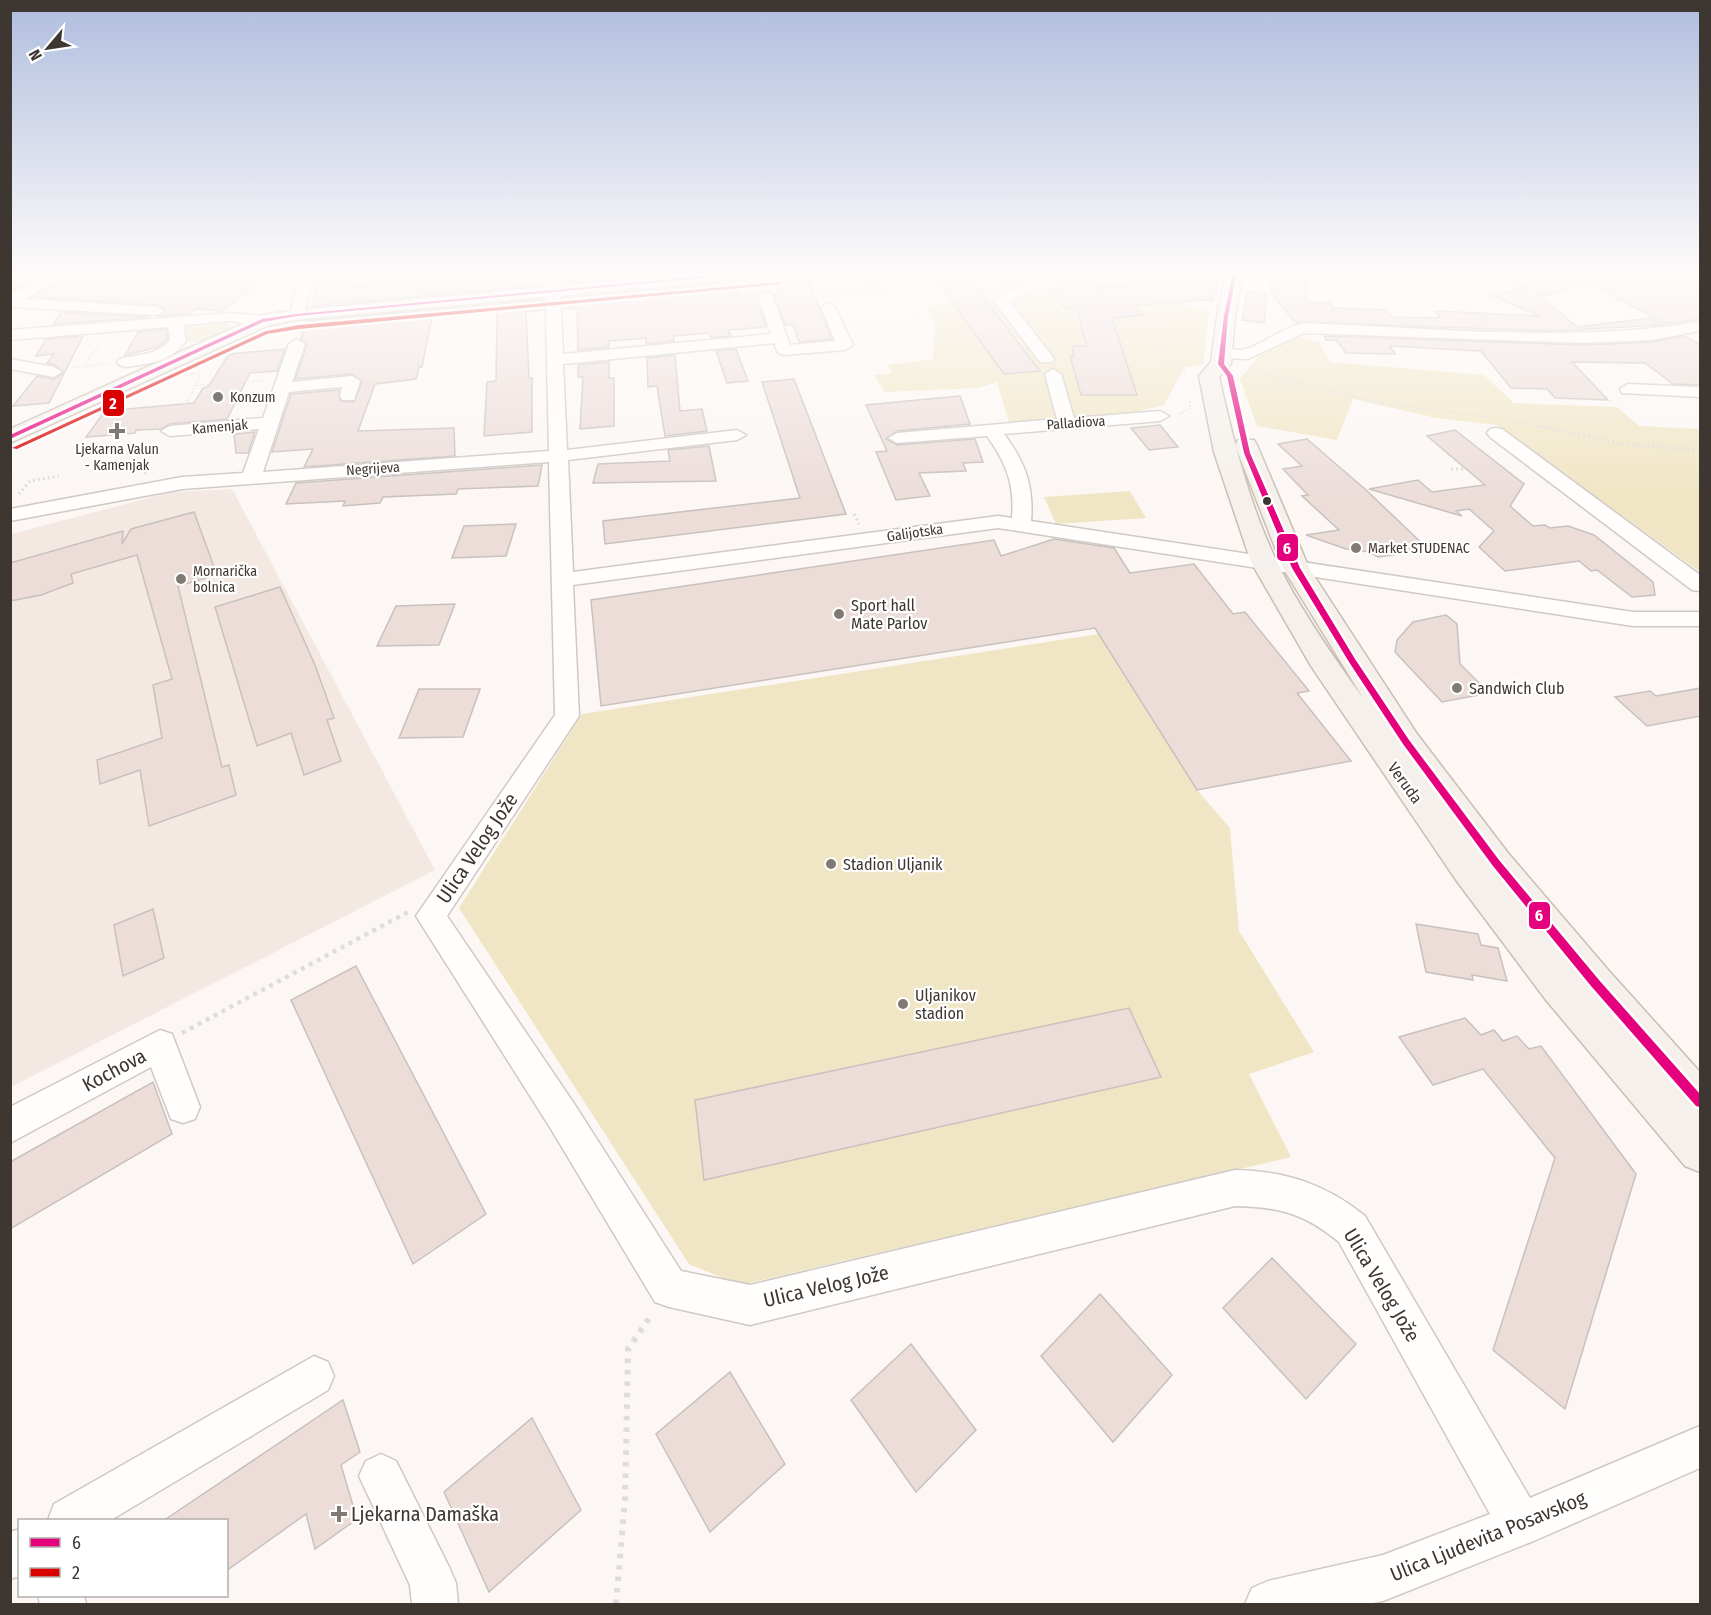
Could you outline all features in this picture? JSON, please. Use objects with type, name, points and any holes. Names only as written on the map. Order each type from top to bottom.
[{"type":"main road","points":[[10,436],[206,346]]},
{"type":"main road","name":"Veruda","points":[[1222,346],[1221,359],[1209,376],[1225,452],[1280,565],[1325,666],[1468,870],[1560,988],[1701,1151]]},
{"type":"main road","name":"Veruda","points":[[1221,359],[1230,376],[1247,453],[1280,565],[1406,742],[1496,863],[1595,983],[1701,1102]]},
{"type":"street","points":[[125,362],[146,359],[171,351],[174,346]]},
{"type":"street","name":"Kamenjak","points":[[251,478],[296,346]]},
{"type":"street","name":"Ulica Velog Jože","points":[[555,346],[567,716],[431,916],[563,1117],[669,1288],[750,1305],[1235,1188],[1261,1188],[1307,1199],[1329,1208],[1353,1229],[1520,1524]]},
{"type":"street","points":[[555,360],[694,346]]},
{"type":"street","points":[[783,346],[784,350],[828,346]]},
{"type":"street","points":[[1034,346],[1049,367],[1067,423]]},
{"type":"street","points":[[1221,359],[1251,353],[1262,346]]},
{"type":"street","points":[[10,364],[54,372]]},
{"type":"street","points":[[284,383],[352,381],[348,396]]},
{"type":"street","points":[[1628,389],[1701,392]]},
{"type":"street","name":"Palladiova","points":[[897,438],[1160,416]]},
{"type":"street","name":"Kamenjak","points":[[170,431],[270,423]]},
{"type":"street","points":[[1497,423],[1701,585]]},
{"type":"street","points":[[991,429],[1012,456],[1025,493],[1021,524]]},
{"type":"street","name":"Negrijeva","points":[[10,515],[182,483],[559,456],[737,435]]},
{"type":"street","name":"Galijotska","points":[[564,580],[998,522],[1633,619],[1701,619]]},
{"type":"street","name":"Kochova","points":[[10,1126],[160,1045],[183,1107]]},
{"type":"street","points":[[73,1519],[314,1376]]},
{"type":"street","name":"Ulica Ljudevita Posavskog","points":[[1268,1605],[1383,1578],[1520,1524],[1701,1447]]},
{"type":"street","points":[[381,1476],[433,1583],[435,1605]]},
{"type":"path","points":[[83,366],[98,346]]},
{"type":"path","points":[[1160,346],[1166,363],[1187,375],[1188,386]]},
{"type":"path","points":[[1221,359],[1379,403],[1624,444],[1701,450]]},
{"type":"path","points":[[54,372],[83,366],[125,362]]},
{"type":"path","points":[[161,367],[201,375],[182,411]]},
{"type":"path","points":[[195,386],[284,383]]},
{"type":"path","points":[[1160,416],[1178,414],[1190,408],[1189,397]]},
{"type":"path","points":[[1451,469],[1466,469]]},
{"type":"path","points":[[18,496],[30,481],[59,476]]},
{"type":"path","points":[[160,1045],[412,910],[431,916]]},
{"type":"path","points":[[616,1605],[625,1499],[628,1349],[669,1288]]},
{"type":"shaded area","points":[[933,346],[1205,346],[1203,364],[1184,368],[1164,405],[1112,418],[1009,423],[997,382],[978,388],[885,392],[874,375],[892,373],[888,365],[933,359]]},
{"type":"shaded area","points":[[1274,346],[1321,346],[1330,362],[1484,375],[1514,403],[1617,407],[1639,426],[1700,429],[1700,572],[1497,425],[1436,418],[1353,399],[1337,440],[1257,426],[1240,379],[1258,357]]},
{"type":"shaded area","points":[[232,489],[435,870],[11,1087],[11,534],[171,492]]},
{"type":"shaded area","points":[[1130,491],[1146,518],[1056,524],[1044,497]]},
{"type":"shaded area","name":"Uljanikov stadion","points":[[1099,634],[1197,790],[1230,828],[1239,931],[1314,1052],[1249,1074],[1291,1157],[740,1285],[689,1264],[459,908],[582,714]]},
{"type":"building","points":[[42,346],[78,346],[49,403],[13,406],[37,376],[54,379],[64,373],[55,365],[47,363],[54,354],[36,356]]},
{"type":"building","points":[[130,346],[159,346],[158,347],[125,355]]},
{"type":"building","points":[[307,346],[426,346],[422,367],[419,367],[416,379],[375,384],[358,431],[454,428],[455,456],[304,467],[313,449],[272,452],[291,394],[339,390],[340,401],[354,402],[362,382],[352,374],[295,379]]},
{"type":"building","points":[[496,346],[528,346],[529,378],[532,378],[532,432],[484,436],[487,382],[496,381]]},
{"type":"building","points":[[578,346],[609,346],[609,347],[578,350]]},
{"type":"building","points":[[984,346],[1021,346],[1040,371],[1004,374]]},
{"type":"building","points":[[1072,346],[1121,346],[1137,395],[1081,395],[1070,356],[1074,356]]},
{"type":"building","points":[[1341,346],[1390,346],[1395,354],[1346,353]]},
{"type":"building","points":[[1397,346],[1701,346],[1701,385],[1673,384],[1645,363],[1572,362],[1608,400],[1555,398],[1547,389],[1511,388],[1481,351]]},
{"type":"building","points":[[285,349],[277,371],[250,373],[227,419],[170,424],[161,429],[86,437],[105,411],[194,403],[203,388],[208,387],[229,354]]},
{"type":"building","points":[[736,349],[748,381],[727,383],[716,351]]},
{"type":"building","points":[[675,355],[680,411],[702,409],[707,431],[665,436],[657,386],[648,387],[647,358]]},
{"type":"building","points":[[609,362],[609,378],[614,378],[614,426],[580,429],[583,377],[578,377],[578,365]]},
{"type":"building","points":[[794,379],[846,514],[605,544],[603,521],[800,498],[762,382]]},
{"type":"building","points":[[960,396],[970,424],[897,431],[886,439],[897,445],[975,439],[983,462],[963,463],[966,471],[919,473],[930,496],[896,500],[876,452],[887,451],[866,405]]},
{"type":"building","points":[[1160,425],[1178,447],[1149,450],[1131,428]]},
{"type":"building","points":[[1455,430],[1524,484],[1510,506],[1533,526],[1545,525],[1550,528],[1568,526],[1594,535],[1653,582],[1655,595],[1632,597],[1597,570],[1591,571],[1579,561],[1505,571],[1479,547],[1494,531],[1469,509],[1456,511],[1462,516],[1369,489],[1418,480],[1432,492],[1485,485],[1427,436]]},
{"type":"building","points":[[255,432],[248,453],[236,453],[234,434]]},
{"type":"building","points":[[1307,439],[1366,490],[1429,550],[1378,557],[1369,552],[1346,549],[1306,535],[1339,530],[1302,496],[1308,495],[1283,469],[1302,466],[1278,444]]},
{"type":"building","points":[[709,446],[716,481],[593,483],[598,464],[670,461],[668,450]]},
{"type":"building","points":[[542,465],[538,486],[458,489],[456,494],[383,497],[380,503],[343,506],[345,501],[286,504],[296,483]]},
{"type":"building","points":[[194,512],[217,575],[178,586],[222,767],[229,765],[236,795],[149,826],[140,770],[100,784],[97,760],[162,738],[153,685],[172,679],[137,555],[71,574],[73,583],[41,595],[10,601],[10,563],[123,531],[122,544],[131,529]]},
{"type":"building","points":[[516,524],[506,556],[452,558],[464,526]]},
{"type":"building","name":"Sport hall Mate Parlov","points":[[1054,539],[1114,548],[1130,573],[1194,564],[1233,614],[1245,612],[1309,691],[1297,693],[1351,761],[1197,790],[1095,628],[601,706],[591,600],[994,540],[1001,556]]},
{"type":"building","points":[[280,587],[315,665],[334,718],[327,720],[341,761],[304,775],[291,733],[257,746],[215,607]]},
{"type":"building","points":[[455,604],[439,645],[377,646],[396,606]]},
{"type":"building","points":[[1446,615],[1457,624],[1460,664],[1489,693],[1442,702],[1395,652],[1397,640],[1413,622]]},
{"type":"building","points":[[1701,688],[1701,716],[1647,726],[1615,697],[1650,691],[1656,696]]},
{"type":"building","points":[[419,689],[480,689],[463,737],[399,738]]},
{"type":"building","points":[[153,909],[164,958],[123,976],[114,925]]},
{"type":"building","points":[[1416,924],[1478,934],[1481,945],[1498,948],[1507,981],[1472,975],[1473,980],[1426,972]]},
{"type":"building","points":[[356,966],[486,1214],[413,1264],[291,1000]]},
{"type":"building","points":[[1129,1008],[1161,1077],[704,1180],[695,1100]]},
{"type":"building","points":[[1465,1018],[1481,1035],[1494,1030],[1503,1041],[1517,1036],[1529,1049],[1541,1046],[1636,1174],[1565,1409],[1493,1350],[1555,1158],[1483,1069],[1433,1085],[1399,1037]]},
{"type":"building","points":[[153,1082],[172,1134],[10,1229],[10,1162]]},
{"type":"building","points":[[1272,1258],[1356,1344],[1306,1399],[1223,1308]]},
{"type":"building","points":[[1100,1294],[1172,1375],[1113,1442],[1041,1356]]},
{"type":"building","points":[[911,1344],[976,1430],[916,1492],[851,1400]]},
{"type":"building","points":[[730,1372],[785,1464],[710,1532],[656,1434]]},
{"type":"building","points":[[343,1400],[360,1452],[341,1465],[357,1519],[315,1549],[306,1514],[228,1570],[228,1519],[166,1519]]},
{"type":"building","points":[[532,1418],[581,1510],[489,1592],[444,1492]]},
{"type":"transit line","name":"6","points":[[10,437],[207,346]]},
{"type":"transit line","name":"2","points":[[15,448],[237,346]]},
{"type":"transit line","name":"6","points":[[1223,346],[1221,364],[1230,376],[1247,453],[1296,568],[1352,660],[1406,742],[1496,863],[1595,983],[1700,1102]]},
{"type":"place","name":"Konzum","points":[[218,397]]},
{"type":"place","name":"Ljekarna Valun - Kamenjak","points":[[117,431]]},
{"type":"place","name":"Market STUDENAC","points":[[1356,548]]},
{"type":"place","name":"Mornarička bolnica","points":[[181,579]]},
{"type":"place","name":"Sport hall Mate Parlov","points":[[839,614]]},
{"type":"place","name":"Sandwich Club","points":[[1457,688]]},
{"type":"place","name":"Stadion Uljanik","points":[[831,864]]},
{"type":"place","name":"Uljanikov stadion","points":[[903,1004]]},
{"type":"place","name":"Ljekarna Damaška","points":[[339,1514]]}]
